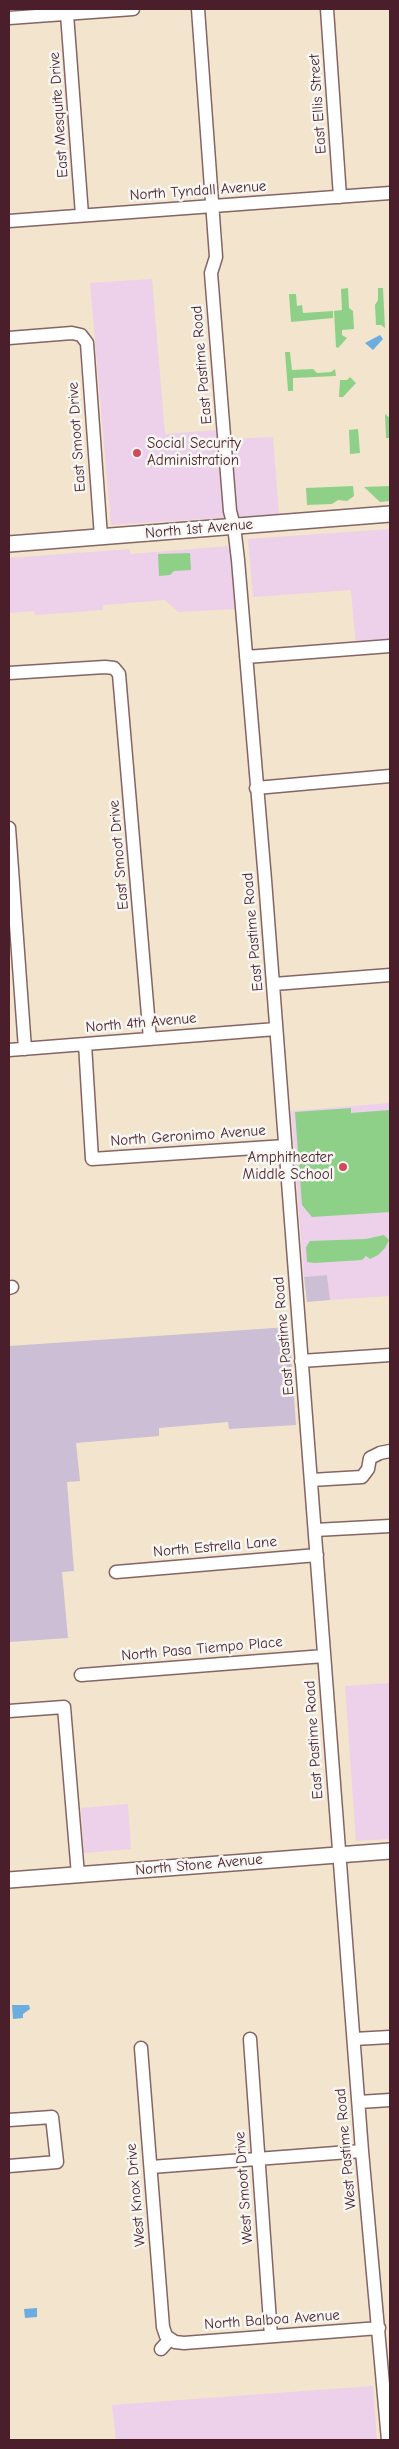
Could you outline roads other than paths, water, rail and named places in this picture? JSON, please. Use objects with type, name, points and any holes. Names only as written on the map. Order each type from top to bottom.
[{"type":"main road","name":"North 1st Avenue","points":[[9,544],[390,514]]},
{"type":"main road","name":"North Stone Avenue","points":[[9,1880],[390,1851]]},
{"type":"street","points":[[9,18],[132,9]]},
{"type":"street","name":"East Pastime Road","points":[[198,9],[216,257],[211,273],[230,511],[234,526],[274,984],[301,1361],[340,1854]]},
{"type":"street","name":"East Ellis Street","points":[[328,9],[340,197]]},
{"type":"street","name":"East Mesquite Drive","points":[[67,14],[82,215]]},
{"type":"street","name":"North Tyndall Avenue","points":[[9,221],[390,193]]},
{"type":"street","name":"East Smoot Drive","points":[[9,338],[72,333],[81,335],[87,343],[101,537]]},
{"type":"street","points":[[246,657],[390,646]]},
{"type":"street","name":"East Smoot Drive","points":[[9,673],[105,667],[117,668],[122,685],[150,1039]]},
{"type":"street","points":[[256,788],[390,776]]},
{"type":"street","points":[[9,828],[25,1049]]},
{"type":"street","points":[[274,984],[390,975]]},
{"type":"street","name":"North 4th Avenue","points":[[9,1050],[276,1029]]},
{"type":"street","name":"North Geronimo Avenue","points":[[85,1044],[92,1160],[285,1146]]},
{"type":"street","points":[[301,1361],[390,1355]]},
{"type":"street","points":[[311,1480],[362,1477],[368,1469],[370,1458],[390,1451]]},
{"type":"street","points":[[315,1530],[390,1526]]},
{"type":"street","name":"North Estrella Lane","points":[[116,1572],[317,1555]]},
{"type":"street","name":"North Pasa Tiempo Place","points":[[81,1676],[324,1656]]},
{"type":"street","points":[[9,1711],[64,1707],[78,1875]]},
{"type":"street","name":"West Pastime Road","points":[[340,1854],[362,2151],[388,2440]]},
{"type":"street","points":[[354,2039],[390,2036]]},
{"type":"street","name":"West Smoot Drive","points":[[250,2039],[271,2336]]},
{"type":"street","name":"West Knox Drive","points":[[141,2048],[163,2327],[169,2339]]},
{"type":"street","points":[[358,2102],[390,2100]]},
{"type":"street","points":[[9,2120],[52,2117],[57,2162],[9,2166]]},
{"type":"street","points":[[150,2167],[362,2151]]},
{"type":"street","name":"North Balboa Avenue","points":[[169,2339],[184,2343],[379,2328]]},
{"type":"street","points":[[161,2349],[169,2339]]},
{"type":"water","points":[[380,335],[383,339],[373,350],[365,343]]},
{"type":"water","points":[[12,2005],[29,2005],[30,2009],[23,2014],[23,2018],[13,2019]]},
{"type":"water","points":[[37,2308],[37,2317],[25,2318],[24,2309]]},
{"type":"place","name":"Social Security Administration","points":[[137,453]]},
{"type":"place","name":"Amphitheater Middle School","points":[[343,1167]]}]
